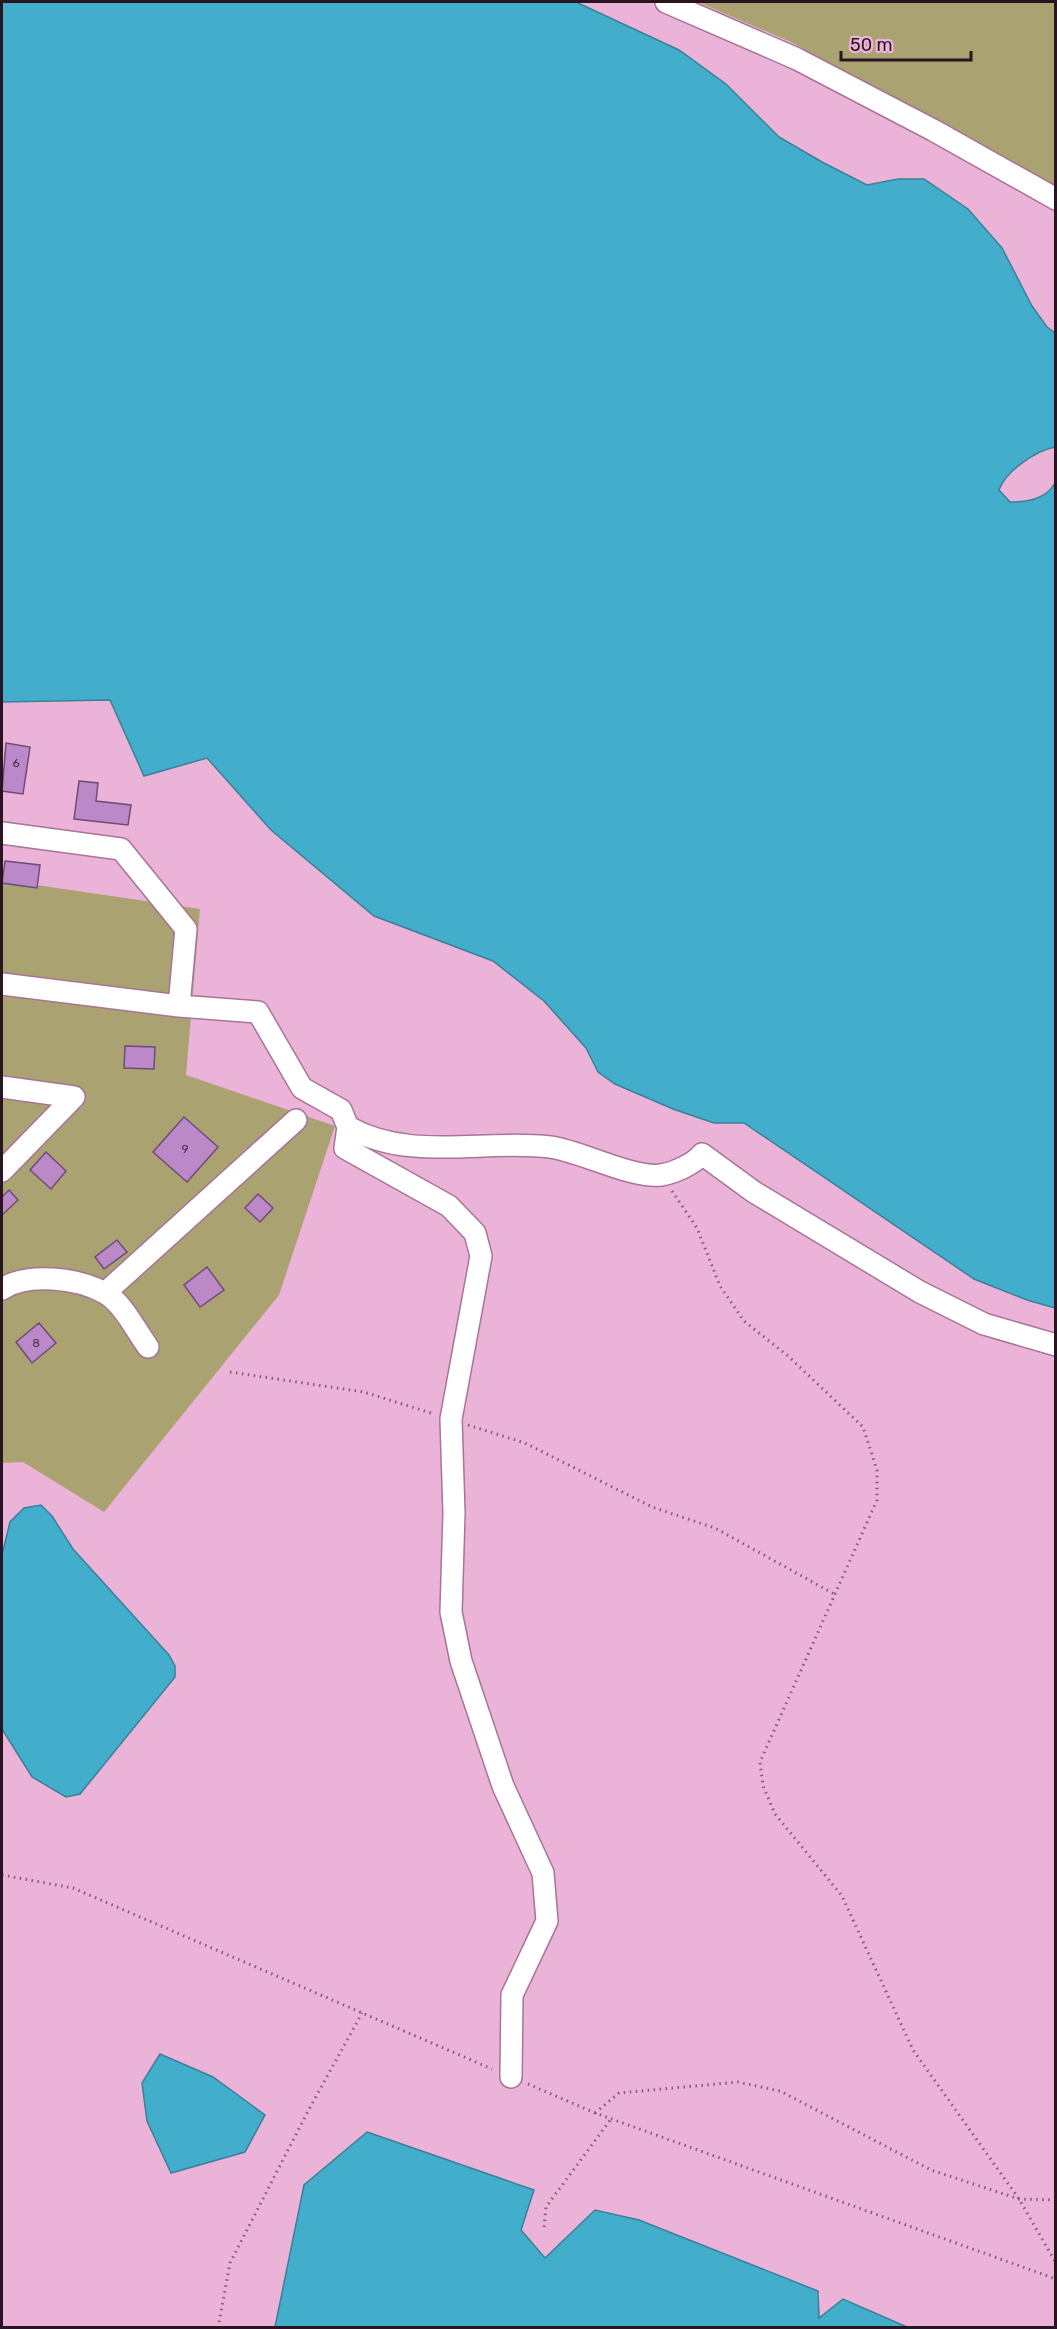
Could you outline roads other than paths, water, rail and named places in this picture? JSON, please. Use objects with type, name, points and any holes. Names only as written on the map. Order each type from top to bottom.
[{"type":"street","points":[[666,2],[797,59],[933,130],[1056,199]]},
{"type":"street","points":[[2,833],[121,849],[186,929],[179,1006]]},
{"type":"street","points":[[2,984],[179,1006],[258,1012],[302,1088],[341,1110],[348,1127],[345,1148],[449,1206],[475,1233],[481,1256],[452,1419],[454,1513],[451,1612],[461,1661],[503,1786],[543,1873],[547,1921],[512,1995],[511,2077]]},
{"type":"street","points":[[2,1087],[74,1097],[2,1171]]},
{"type":"street","points":[[105,1293],[296,1120]]},
{"type":"street","points":[[348,1127],[369,1140],[413,1146],[550,1147],[613,1166],[661,1175],[698,1160],[702,1155],[754,1192],[920,1292],[984,1324],[1056,1344]]},
{"type":"street","points":[[2,1289],[14,1280],[31,1278],[55,1280],[105,1293],[116,1302],[148,1347]]},
{"type":"water","points":[[2,2],[576,2],[679,50],[726,84],[779,137],[867,185],[898,179],[924,179],[968,209],[1002,248],[1032,306],[1047,327],[1055,333],[1055,447],[1022,463],[1008,476],[999,490],[1010,502],[1023,501],[1042,496],[1055,483],[1055,1308],[1027,1300],[974,1279],[744,1123],[714,1123],[673,1109],[615,1084],[598,1072],[586,1048],[544,1001],[493,961],[374,916],[271,830],[207,758],[144,776],[110,700],[2,702]]},
{"type":"water","points":[[41,1505],[52,1516],[73,1549],[169,1655],[175,1666],[175,1677],[80,1794],[66,1797],[32,1777],[2,1729],[2,1555],[10,1522],[24,1508]]},
{"type":"water","points":[[160,2054],[213,2077],[265,2115],[245,2152],[171,2173],[147,2121],[142,2083]]},
{"type":"water","points":[[367,2132],[534,2190],[521,2230],[545,2258],[595,2210],[639,2220],[818,2291],[819,2318],[843,2299],[907,2327],[275,2327],[304,2185]]}]
